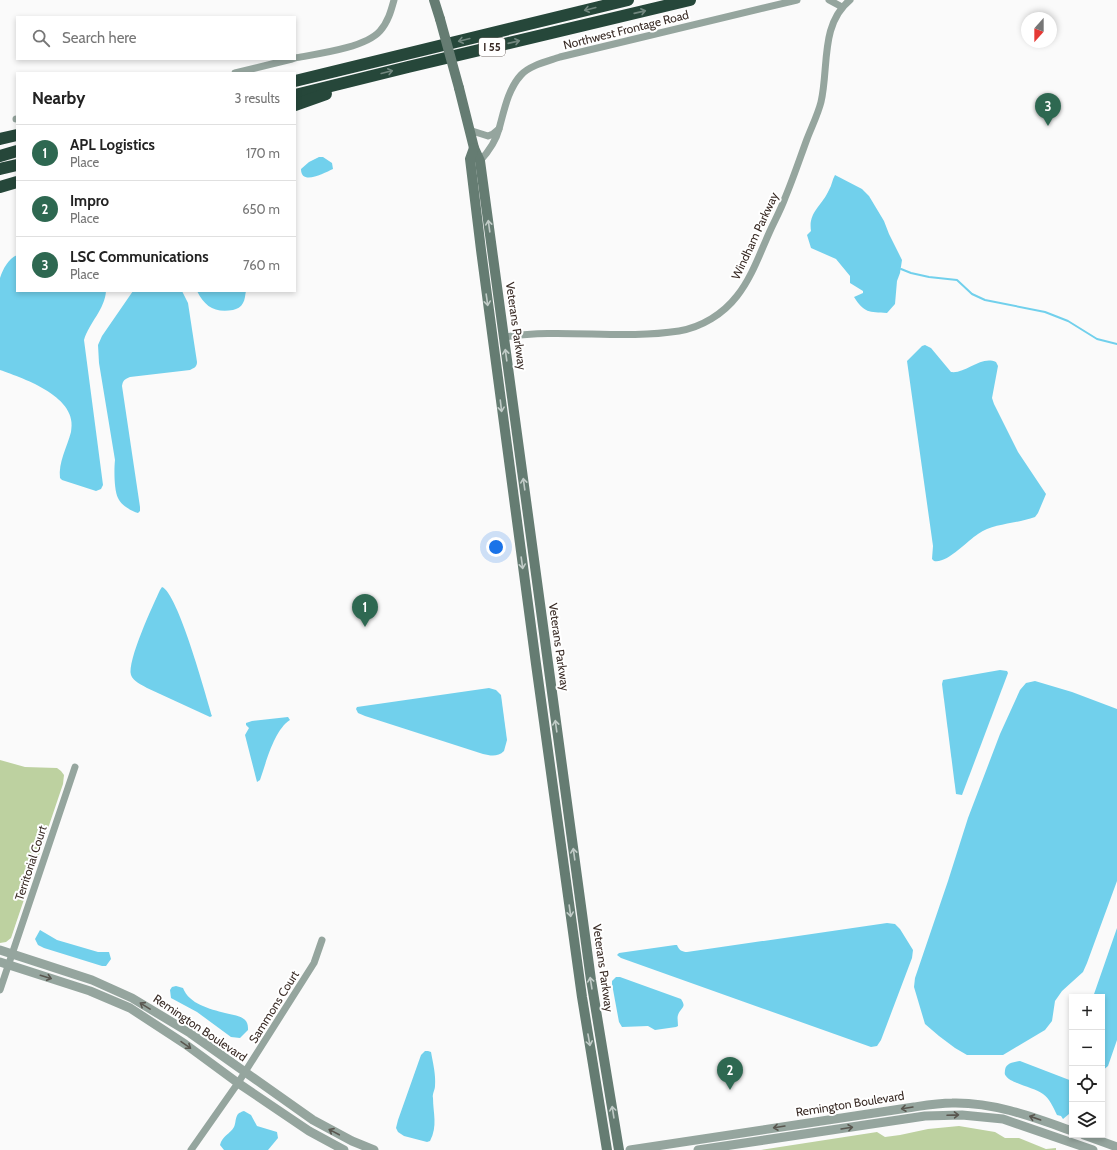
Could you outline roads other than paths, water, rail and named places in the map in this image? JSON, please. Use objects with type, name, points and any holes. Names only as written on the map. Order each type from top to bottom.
[{"type":"highway","name":"I 55","points":[[296,81],[628,0]]},
{"type":"highway","name":"I 55","points":[[296,95],[690,0]]},
{"type":"highway","points":[[296,76],[363,64]]},
{"type":"highway","points":[[296,104],[308,101],[367,77]]},
{"type":"highway","points":[[0,139],[16,135]]},
{"type":"highway","points":[[0,156],[16,151]]},
{"type":"highway","points":[[0,169],[16,165]]},
{"type":"highway","points":[[0,187],[16,182]]},
{"type":"main road","name":"Veterans Parkway","points":[[434,0],[474,148],[480,161],[591,980],[619,1150]]},
{"type":"main road","name":"Veterans Parkway","points":[[474,148],[470,159],[481,250],[582,997],[607,1150]]},
{"type":"street","points":[[296,58],[355,45],[371,38],[379,32],[390,16],[394,0]]},
{"type":"street","name":"Northwest Frontage Road","points":[[480,161],[494,141],[512,88],[522,74],[540,64],[560,57],[797,0]]},
{"type":"street","points":[[829,0],[842,7]]},
{"type":"street","name":"Windham Parkway","points":[[504,337],[539,332],[618,335],[681,331],[704,324],[721,312],[737,296],[750,276],[785,199],[821,102],[830,33],[842,7],[850,0]]},
{"type":"street","points":[[239,72],[288,60]]},
{"type":"street","points":[[469,130],[488,136],[499,129]]},
{"type":"street","name":"Territorial Court","points":[[0,990],[4,964],[13,954],[75,767]]},
{"type":"street","name":"Sammons Court","points":[[191,1150],[238,1083],[314,963],[322,940]]},
{"type":"street","name":"Remington Boulevard","points":[[0,950],[92,980],[132,998],[190,1033],[313,1120],[371,1150]]},
{"type":"street","name":"Remington Boulevard","points":[[4,964],[90,991],[130,1008],[185,1044],[238,1083],[309,1131],[344,1150]]},
{"type":"street","name":"Remington Boulevard","points":[[630,1150],[914,1106],[952,1103],[984,1105],[1010,1110],[1069,1130]]},
{"type":"street","name":"Remington Boulevard","points":[[698,1150],[925,1116],[962,1115],[1003,1120],[1093,1150]]},
{"type":"street","points":[[1092,1138],[1117,1147]]},
{"type":"water","points":[[319,157],[323,157],[332,163],[333,169],[314,177],[305,177],[302,174],[301,169],[309,162]]},
{"type":"water","points":[[835,175],[862,189],[869,196],[884,221],[902,260],[897,281],[895,304],[887,313],[871,312],[864,309],[854,297],[863,293],[863,291],[850,283],[850,276],[836,259],[811,248],[807,235],[811,231],[812,219],[816,209],[826,196]]},
{"type":"water","points":[[16,256],[16,292],[106,292],[103,304],[84,340],[103,485],[101,489],[96,491],[62,480],[60,478],[60,467],[71,432],[71,420],[67,409],[59,399],[36,384],[0,370],[0,278],[6,265]]},
{"type":"water","points":[[132,292],[182,292],[188,303],[197,362],[196,366],[190,370],[130,377],[123,382],[122,386],[140,507],[140,511],[138,513],[129,509],[119,501],[116,490],[114,469],[115,460],[99,363],[98,345],[102,336]]},
{"type":"water","points":[[198,292],[246,292],[241,306],[234,310],[227,311],[211,308],[200,297]]},
{"type":"water","points":[[925,345],[931,348],[951,372],[957,372],[985,361],[996,362],[998,366],[992,398],[994,404],[1018,452],[1046,494],[1035,517],[984,530],[973,537],[951,556],[939,561],[934,561],[932,559],[933,546],[907,361],[922,346]]},
{"type":"water","points":[[162,587],[168,593],[176,607],[191,646],[212,716],[210,717],[147,688],[136,681],[131,675],[133,658],[137,646]]},
{"type":"water","points":[[1000,670],[1007,671],[1008,673],[962,795],[956,794],[942,684],[943,680]]},
{"type":"water","points":[[1035,681],[1072,692],[1117,709],[1117,881],[1083,972],[1062,991],[1055,1001],[1052,1021],[1045,1030],[1003,1055],[967,1055],[955,1048],[925,1024],[914,987],[915,978],[968,818],[1000,734],[1020,690],[1026,683]]},
{"type":"water","points":[[489,688],[496,690],[501,695],[507,740],[504,751],[492,756],[365,716],[358,713],[356,709],[357,707]]},
{"type":"water","points":[[288,717],[290,720],[279,731],[268,756],[260,780],[257,782],[245,735],[249,728],[246,723]]},
{"type":"water","points":[[887,923],[895,924],[900,929],[913,950],[912,958],[881,1040],[877,1046],[871,1047],[621,958],[617,955],[619,953],[675,945],[677,945],[684,952],[687,952]]},
{"type":"water","points":[[1117,928],[1117,1040],[1108,1066],[1105,1068],[1105,994],[1094,994]]},
{"type":"water","points":[[40,930],[57,940],[98,952],[109,952],[111,959],[106,966],[102,966],[44,948],[38,945],[35,939]]},
{"type":"water","points":[[616,977],[620,977],[681,999],[683,1006],[678,1015],[678,1026],[655,1030],[648,1026],[622,1027],[619,1022],[612,984],[612,981]]},
{"type":"water","points":[[176,986],[183,988],[190,998],[201,1005],[244,1019],[247,1022],[248,1030],[240,1038],[231,1037],[197,1012],[171,998],[170,990],[172,987]]},
{"type":"water","points":[[425,1051],[431,1052],[435,1082],[433,1096],[434,1130],[430,1141],[427,1142],[404,1136],[398,1132],[396,1128],[421,1055]]},
{"type":"water","points":[[1020,1061],[1069,1080],[1069,1114],[1063,1119],[1061,1116],[1057,1115],[1043,1094],[1008,1079],[1005,1075],[1005,1070],[1011,1063]]},
{"type":"water","points":[[244,1111],[251,1115],[257,1126],[277,1132],[278,1138],[268,1150],[224,1150],[220,1145],[222,1139],[234,1127],[238,1114]]},
{"type":"waterway","points":[[901,269],[929,277],[957,280],[972,294],[985,300],[1045,312],[1068,321],[1097,339],[1117,344]]},
{"type":"place","name":"LSC Communications","points":[[1048,126]]},
{"type":"place","name":"APL Logistics","points":[[365,627]]},
{"type":"place","name":"Impro","points":[[730,1090]]}]
